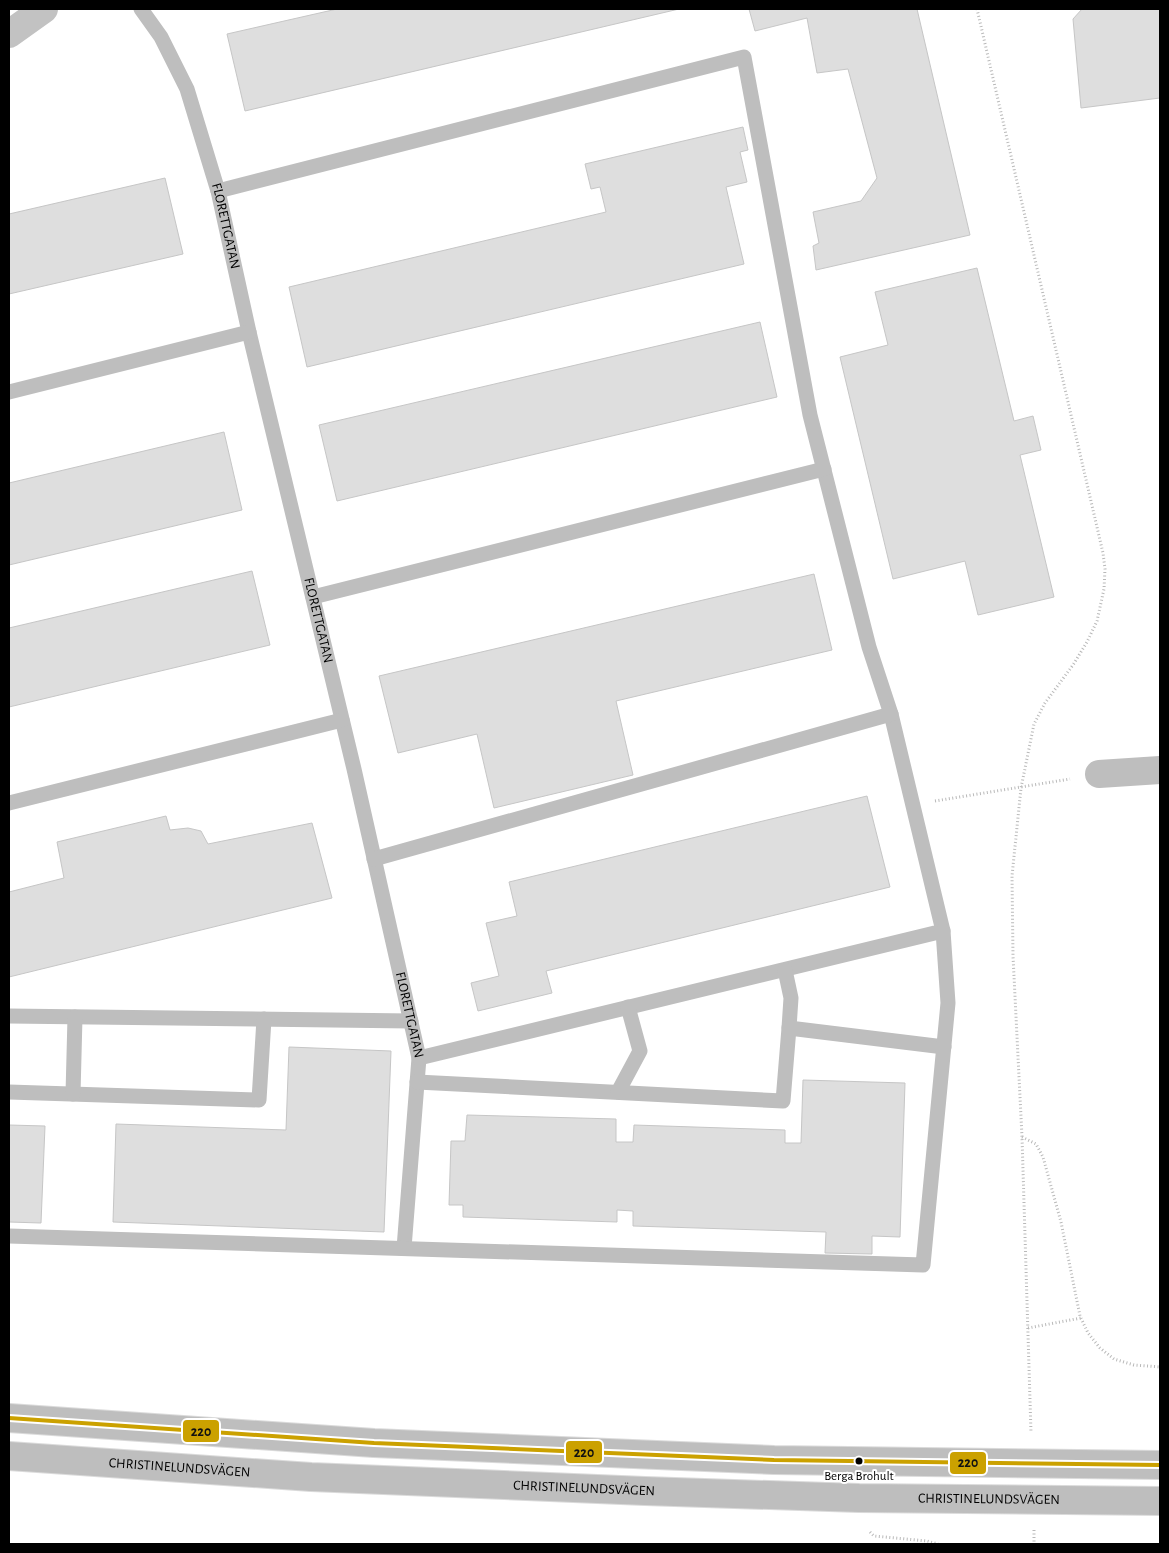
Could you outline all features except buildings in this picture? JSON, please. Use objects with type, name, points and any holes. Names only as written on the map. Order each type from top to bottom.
[{"type":"main road","points":[[1100,774],[1160,770]]},
{"type":"main road","points":[[14,1418],[374,1443],[764,1460],[1160,1465]]},
{"type":"main road","name":"CHRISTINELUNDSVÄGEN","points":[[9,1456],[311,1477],[655,1491],[859,1498],[1160,1500]]},
{"type":"main road","points":[[9,1466],[157,1467]]},
{"type":"street","points":[[9,34],[44,9]]},
{"type":"lane","name":"FLORETTGATAN","points":[[141,9],[161,36],[187,89],[218,191],[249,332],[342,720],[419,1058],[404,1248]]},
{"type":"lane","points":[[9,1236],[923,1265],[948,1003],[943,931],[891,714],[869,647],[810,416],[744,57],[218,191]]},
{"type":"lane","points":[[9,392],[249,332]]},
{"type":"lane","points":[[313,597],[824,469]]},
{"type":"lane","points":[[374,858],[891,714]]},
{"type":"lane","points":[[9,803],[342,720]]},
{"type":"lane","points":[[419,1058],[943,931]]},
{"type":"lane","points":[[417,1082],[784,1101],[791,998],[785,970]]},
{"type":"lane","points":[[618,1092],[640,1051],[628,1007]]},
{"type":"lane","points":[[9,1016],[411,1021]]},
{"type":"lane","points":[[72,1094],[75,1017]]},
{"type":"lane","points":[[9,1092],[259,1100],[264,1019]]},
{"type":"lane","points":[[789,1028],[944,1048]]},
{"type":"path","points":[[977,9],[1103,553],[1105,569],[1104,589],[1096,621],[1083,649],[1045,703],[1034,724],[1021,788],[1012,876],[1013,956],[1022,1137],[1032,1436]]},
{"type":"path","points":[[912,804],[1100,774]]},
{"type":"path","points":[[1022,1137],[1036,1144],[1043,1157],[1061,1222],[1081,1318],[1088,1333],[1100,1348],[1114,1359],[1134,1365],[1160,1367]]},
{"type":"path","points":[[1028,1328],[1081,1318]]},
{"type":"path","points":[[870,1532],[874,1536],[927,1541],[938,1544]]},
{"type":"transit line","name":"220","points":[[9,1418],[374,1443],[774,1460],[1160,1465]]},
{"type":"place","name":"Berga Brohult","points":[[859,1461]]}]
